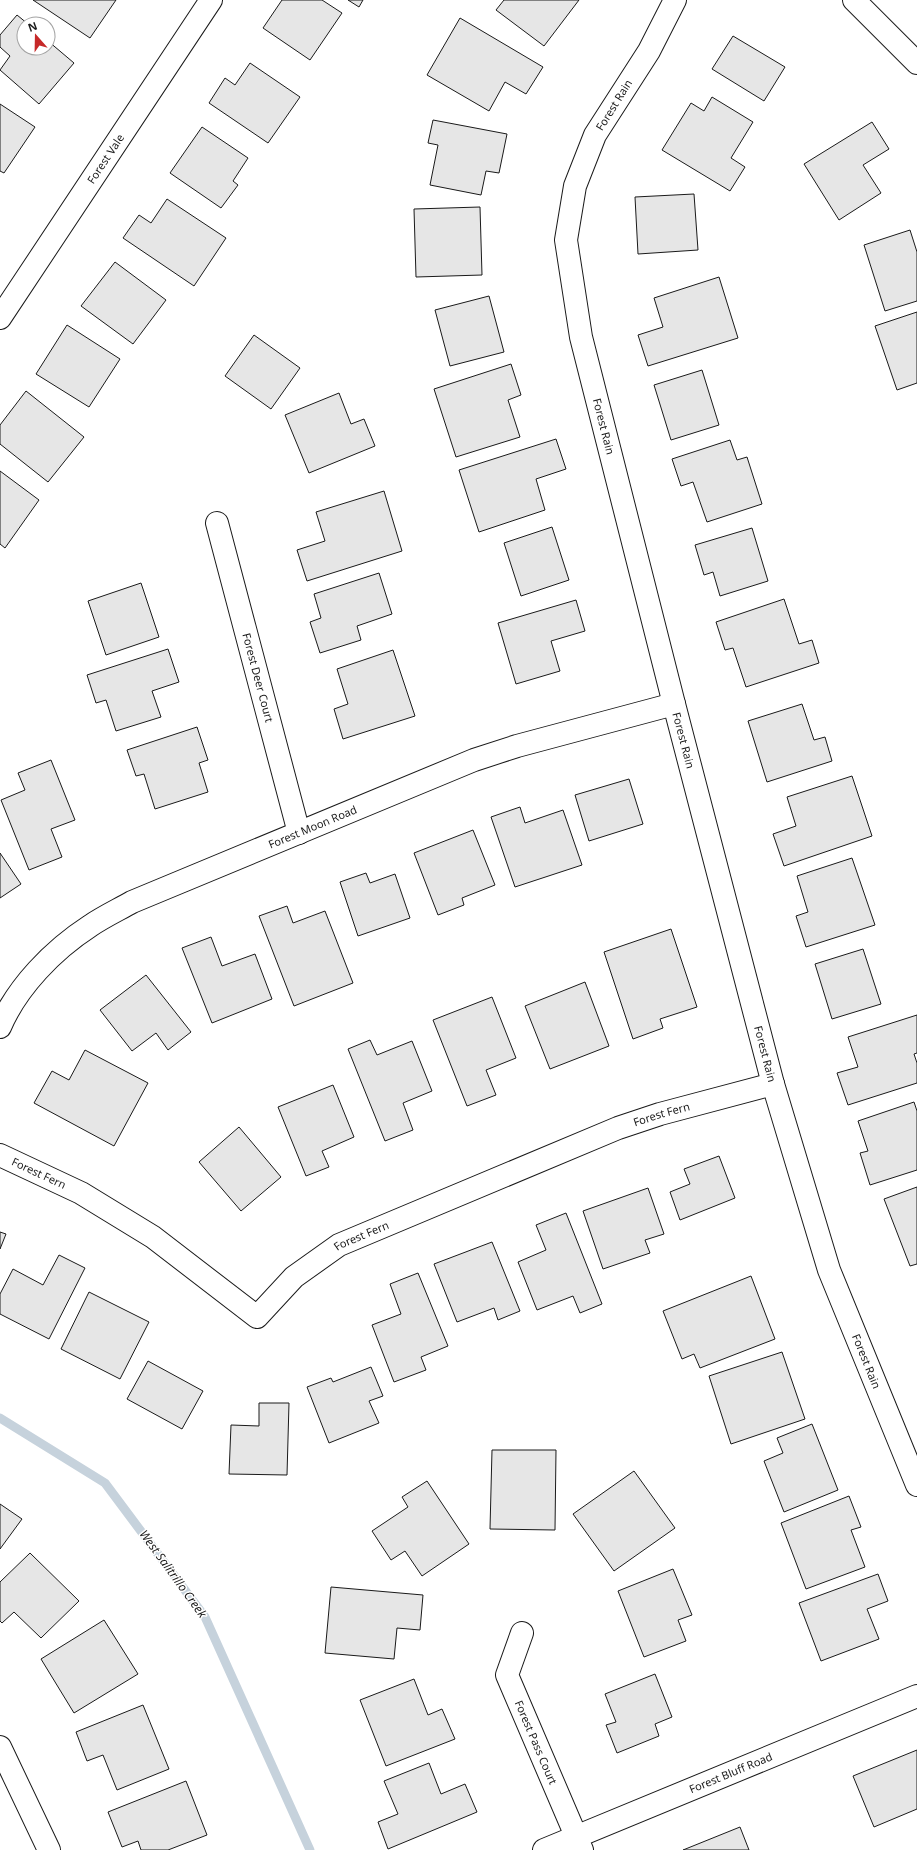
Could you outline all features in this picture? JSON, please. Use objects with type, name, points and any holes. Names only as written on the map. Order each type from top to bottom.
[{"type":"street","name":"Forest Vale","points":[[0,318],[211,0]]},
{"type":"street","name":"Forest Rain","points":[[676,0],[649,51],[595,135],[575,186],[566,240],[581,337],[674,704],[773,1084],[829,1270],[917,1485]]},
{"type":"street","points":[[854,0],[917,63]]},
{"type":"street","name":"Forest Deer Court","points":[[217,522],[299,833]]},
{"type":"street","name":"Forest Moon Road","points":[[0,1027],[8,1009],[37,972],[66,943],[91,925],[132,902],[474,760],[517,746],[674,704]]},
{"type":"street","name":"Forest Fern","points":[[0,1155],[81,1193],[153,1237],[257,1317],[294,1277],[339,1245],[618,1128],[660,1114],[773,1084]]},
{"type":"street","name":"Forest Pass Court","points":[[522,1633],[507,1675],[580,1843]]},
{"type":"street","name":"Forest Bluff Road","points":[[544,1850],[580,1843],[917,1696]]},
{"type":"street","points":[[0,1746],[49,1850]]},
{"type":"building","points":[[33,0],[116,0],[90,38]]},
{"type":"building","points":[[282,0],[322,0],[342,13],[310,60],[263,28]]},
{"type":"building","points":[[348,0],[363,0],[359,7]]},
{"type":"building","points":[[504,0],[579,0],[544,46],[496,10]]},
{"type":"building","points":[[16,16],[16,56],[56,56],[56,48],[74,63],[39,104],[0,70],[10,56],[0,47],[0,35]]},
{"type":"building","points":[[460,18],[543,67],[526,94],[505,82],[489,111],[427,75]]},
{"type":"building","points":[[733,36],[785,67],[764,101],[712,69]]},
{"type":"building","points":[[250,63],[300,97],[268,143],[209,103],[225,78],[235,85]]},
{"type":"building","points":[[712,97],[753,122],[731,158],[745,167],[730,191],[662,150],[691,103],[704,111]]},
{"type":"building","points":[[0,104],[35,127],[4,173],[0,171]]},
{"type":"building","points":[[433,120],[507,134],[499,173],[486,171],[481,195],[430,185],[438,145],[428,143]]},
{"type":"building","points":[[872,122],[889,149],[863,165],[881,193],[839,220],[804,164]]},
{"type":"building","points":[[202,127],[248,158],[233,181],[238,185],[221,208],[170,173]]},
{"type":"building","points":[[694,194],[698,250],[638,254],[635,197]]},
{"type":"building","points":[[167,199],[226,238],[194,286],[123,238],[139,215],[151,223]]},
{"type":"building","points":[[480,207],[482,275],[416,277],[414,209]]},
{"type":"building","points":[[910,230],[917,252],[917,301],[885,311],[864,245]]},
{"type":"building","points":[[115,262],[166,300],[133,344],[81,306]]},
{"type":"building","points":[[719,277],[738,338],[648,366],[638,335],[663,327],[654,298]]},
{"type":"building","points":[[489,296],[504,352],[450,366],[435,310]]},
{"type":"building","points":[[917,312],[917,383],[897,390],[875,326]]},
{"type":"building","points":[[67,325],[120,359],[89,407],[36,374]]},
{"type":"building","points":[[254,335],[300,368],[271,409],[225,376]]},
{"type":"building","points":[[511,364],[521,395],[508,400],[520,437],[456,457],[434,389]]},
{"type":"building","points":[[702,370],[719,425],[671,440],[654,385]]},
{"type":"building","points":[[26,391],[84,437],[48,482],[0,444],[0,425]]},
{"type":"building","points":[[339,393],[351,424],[364,419],[375,446],[309,473],[285,415]]},
{"type":"building","points":[[556,439],[566,469],[536,479],[545,510],[479,532],[459,470]]},
{"type":"building","points":[[730,440],[737,460],[747,457],[762,504],[707,522],[693,482],[681,486],[672,459]]},
{"type":"building","points":[[0,471],[39,500],[5,548],[0,544]]},
{"type":"building","points":[[384,491],[402,551],[307,581],[297,550],[325,541],[316,512]]},
{"type":"building","points":[[552,527],[569,580],[521,596],[504,543]]},
{"type":"building","points":[[752,528],[768,581],[720,596],[713,572],[704,575],[695,545]]},
{"type":"building","points":[[379,573],[392,614],[357,626],[361,640],[320,653],[310,622],[321,618],[314,594]]},
{"type":"building","points":[[141,583],[159,637],[106,655],[88,601]]},
{"type":"building","points":[[784,599],[799,644],[812,640],[819,663],[746,687],[733,648],[725,650],[716,622]]},
{"type":"building","points":[[576,600],[585,631],[551,641],[560,671],[516,684],[498,623]]},
{"type":"building","points":[[168,649],[179,682],[152,691],[161,717],[116,731],[106,700],[96,703],[87,675]]},
{"type":"building","points":[[393,650],[415,716],[343,739],[334,709],[348,704],[337,669]]},
{"type":"building","points":[[802,704],[814,740],[825,737],[832,761],[767,782],[748,721]]},
{"type":"building","points":[[197,727],[208,760],[199,763],[208,792],[155,809],[144,774],[136,776],[127,750]]},
{"type":"building","points":[[51,760],[75,820],[51,829],[62,857],[29,870],[1,800],[25,790],[18,773]]},
{"type":"building","points":[[852,776],[872,836],[784,866],[773,834],[796,826],[787,797]]},
{"type":"building","points":[[629,779],[643,824],[589,841],[575,795]]},
{"type":"building","points":[[520,807],[525,823],[563,810],[582,865],[515,887],[491,817]]},
{"type":"building","points":[[473,830],[495,885],[462,898],[464,905],[438,915],[414,853]]},
{"type":"building","points":[[0,853],[21,884],[0,898]]},
{"type":"building","points":[[852,858],[875,925],[806,947],[796,916],[808,912],[797,876]]},
{"type":"building","points":[[366,873],[370,883],[395,874],[410,918],[358,936],[340,882]]},
{"type":"building","points":[[287,906],[293,923],[325,911],[353,983],[294,1006],[259,916]]},
{"type":"building","points":[[671,929],[697,1007],[660,1019],[663,1028],[633,1039],[604,952]]},
{"type":"building","points":[[211,937],[222,966],[255,954],[272,999],[212,1023],[182,948]]},
{"type":"building","points":[[863,949],[881,1004],[832,1019],[815,964]]},
{"type":"building","points":[[146,975],[191,1032],[168,1050],[156,1033],[132,1051],[100,1010]]},
{"type":"building","points":[[585,982],[609,1046],[550,1069],[525,1006]]},
{"type":"building","points":[[492,997],[516,1058],[486,1070],[496,1095],[467,1106],[433,1020]]},
{"type":"building","points":[[917,1015],[917,1053],[914,1054],[917,1063],[917,1083],[848,1105],[837,1073],[858,1067],[848,1037]]},
{"type":"building","points":[[370,1040],[377,1055],[412,1041],[432,1091],[403,1103],[413,1130],[385,1141],[348,1049]]},
{"type":"building","points":[[85,1050],[148,1083],[114,1146],[34,1103],[52,1071],[69,1080]]},
{"type":"building","points":[[333,1085],[354,1137],[322,1151],[329,1167],[306,1176],[278,1107]]},
{"type":"building","points":[[914,1102],[917,1111],[917,1170],[870,1185],[860,1153],[868,1151],[858,1121]]},
{"type":"building","points":[[239,1127],[281,1177],[241,1211],[199,1162]]},
{"type":"building","points":[[719,1156],[735,1198],[680,1220],[670,1192],[690,1184],[684,1169]]},
{"type":"building","points":[[917,1187],[917,1264],[910,1266],[884,1199]]},
{"type":"building","points":[[648,1188],[664,1234],[645,1240],[650,1253],[603,1269],[583,1211]]},
{"type":"building","points":[[566,1213],[602,1304],[580,1313],[573,1296],[537,1310],[518,1262],[546,1250],[536,1225]]},
{"type":"building","points":[[0,1232],[6,1234],[0,1249]]},
{"type":"building","points":[[492,1242],[520,1311],[498,1320],[494,1308],[457,1322],[434,1264]]},
{"type":"building","points":[[59,1255],[85,1268],[49,1339],[0,1314],[0,1294],[13,1269],[43,1285]]},
{"type":"building","points":[[418,1273],[448,1346],[421,1357],[426,1370],[394,1382],[372,1325],[401,1314],[390,1284]]},
{"type":"building","points":[[751,1276],[775,1339],[700,1368],[694,1354],[682,1359],[663,1311]]},
{"type":"building","points":[[89,1292],[149,1322],[120,1379],[61,1349]]},
{"type":"building","points":[[782,1352],[805,1419],[731,1444],[709,1376]]},
{"type":"building","points":[[148,1361],[203,1391],[182,1429],[127,1399]]},
{"type":"building","points":[[371,1367],[383,1396],[369,1401],[379,1423],[329,1443],[307,1387],[331,1378],[333,1382]]},
{"type":"building","points":[[259,1403],[289,1403],[287,1475],[229,1474],[231,1425],[259,1426]]},
{"type":"building","points":[[812,1424],[838,1490],[784,1512],[764,1461],[783,1453],[777,1438]]},
{"type":"building","points":[[492,1450],[556,1450],[555,1530],[490,1529]]},
{"type":"building","points":[[634,1471],[675,1528],[614,1571],[573,1514]]},
{"type":"building","points":[[427,1481],[469,1544],[422,1576],[405,1551],[391,1560],[372,1531],[408,1507],[402,1497]]},
{"type":"building","points":[[849,1496],[861,1527],[851,1530],[865,1567],[806,1589],[781,1523]]},
{"type":"building","points":[[0,1504],[22,1519],[0,1549]]},
{"type":"building","points":[[30,1553],[79,1601],[41,1638],[14,1612],[2,1623],[0,1621],[0,1582]]},
{"type":"building","points":[[673,1569],[692,1615],[678,1620],[686,1641],[644,1657],[618,1591]]},
{"type":"building","points":[[878,1574],[888,1601],[867,1609],[879,1639],[821,1661],[799,1603]]},
{"type":"building","points":[[331,1587],[423,1595],[420,1630],[397,1628],[394,1659],[325,1653]]},
{"type":"building","points":[[104,1620],[138,1674],[74,1713],[41,1659]]},
{"type":"building","points":[[655,1674],[672,1717],[655,1724],[659,1736],[617,1753],[606,1725],[616,1722],[605,1694]]},
{"type":"building","points":[[414,1679],[428,1715],[442,1709],[455,1739],[386,1766],[360,1700]]},
{"type":"building","points":[[143,1705],[169,1769],[117,1790],[103,1755],[87,1761],[76,1732]]},
{"type":"building","points":[[917,1750],[917,1809],[874,1827],[853,1776]]},
{"type":"building","points":[[429,1763],[441,1794],[465,1784],[477,1812],[388,1849],[378,1822],[398,1814],[384,1781]]},
{"type":"building","points":[[186,1781],[207,1835],[168,1850],[141,1850],[138,1841],[122,1847],[108,1812]]},
{"type":"building","points":[[740,1827],[749,1850],[683,1850]]},
{"type":"waterway","name":"West Salitrillo Creek","points":[[0,1418],[105,1483],[205,1617],[310,1850]]}]
